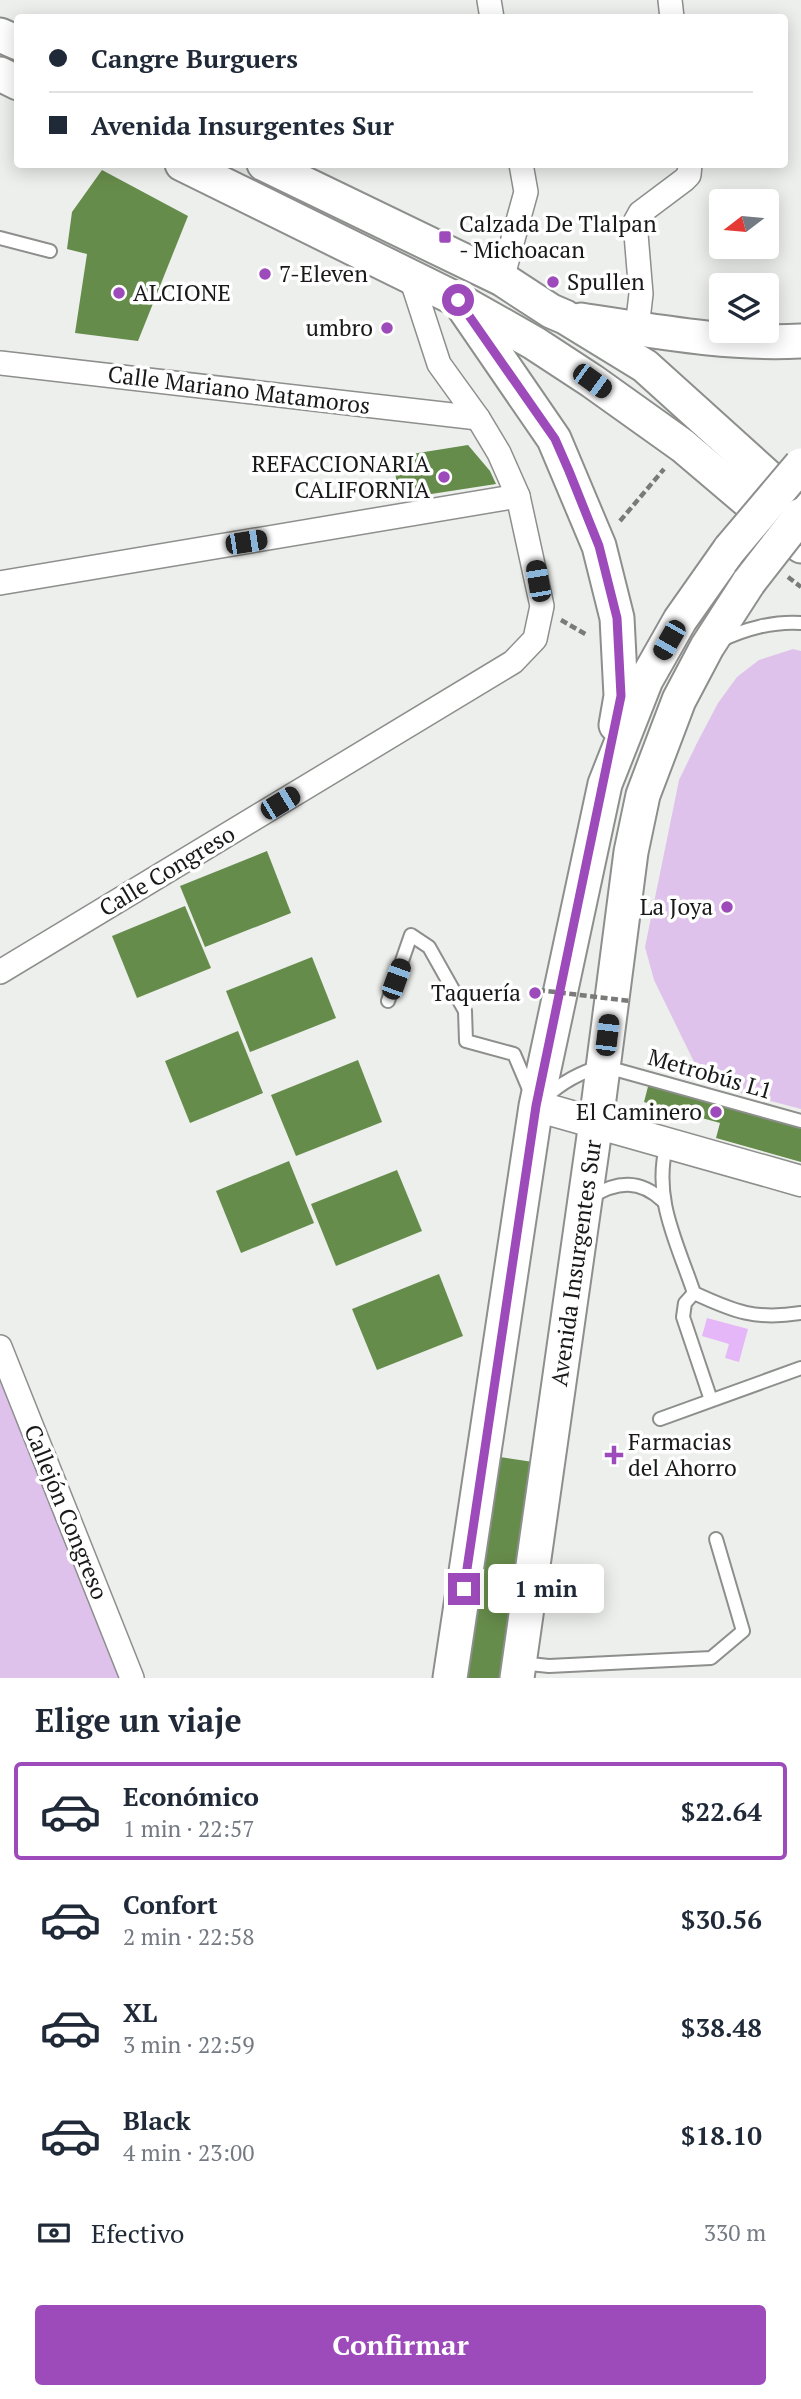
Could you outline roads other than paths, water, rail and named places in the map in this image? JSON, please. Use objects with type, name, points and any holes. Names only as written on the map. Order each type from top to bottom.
[{"type":"main road","points":[[190,168],[458,300],[534,343],[683,446],[801,546]]},
{"type":"main road","points":[[272,168],[502,279],[645,366],[801,506]]},
{"type":"main road","points":[[450,1678],[536,1106],[605,784],[621,696],[617,618],[599,546],[555,439],[458,300]]},
{"type":"main road","points":[[565,317],[723,341],[801,341]]},
{"type":"main road","points":[[605,784],[646,680],[680,620],[730,549],[801,465]]},
{"type":"main road","name":"Avenida Insurgentes Sur","points":[[518,1671],[596,1122],[631,852],[643,795],[679,700],[707,648],[749,582],[801,515]]},
{"type":"street","points":[[502,279],[526,192],[522,168]]},
{"type":"street","points":[[637,328],[641,294],[635,222],[640,214],[684,180],[689,175],[690,168]]},
{"type":"street","points":[[0,583],[518,496],[499,453],[478,418],[439,364],[411,278]]},
{"type":"street","name":"Calle Mariano Matamoros","points":[[0,363],[478,418]]},
{"type":"street","name":"Calle Congreso","points":[[0,972],[513,662],[535,639],[542,611],[533,556],[518,496]]},
{"type":"street","points":[[536,1106],[801,1181]]},
{"type":"street","name":"Callejón Congreso","points":[[0,1347],[132,1678]]},
{"type":"lane","points":[[0,238],[50,251]]},
{"type":"lane","points":[[707,648],[732,635],[756,628],[781,623],[801,623]]},
{"type":"lane","points":[[388,1001],[411,935],[429,947],[465,1011],[466,1041],[514,1054],[536,1106],[558,1087],[583,1072],[603,1066]]},
{"type":"lane","name":"Metrobús L1","points":[[603,1066],[801,1121]]},
{"type":"lane","points":[[667,1143],[659,1195],[694,1293],[734,1311],[774,1317],[801,1313]]},
{"type":"lane","points":[[583,1202],[603,1190],[629,1183],[659,1195]]},
{"type":"lane","points":[[694,1293],[685,1303],[683,1317],[711,1400]]},
{"type":"lane","points":[[660,1419],[801,1368]]},
{"type":"lane","points":[[518,1671],[549,1666],[711,1658],[743,1631],[716,1539]]},
{"type":"place","name":"Calzada De Tlalpan - Michoacan","points":[[445,237]]},
{"type":"place","name":"7-Eleven","points":[[265,274]]},
{"type":"place","name":"Spullen","points":[[553,282]]},
{"type":"place","name":"ALCIONE","points":[[119,293]]},
{"type":"place","name":"umbro","points":[[387,328]]},
{"type":"place","name":"REFACCIONARIA CALIFORNIA","points":[[444,477]]},
{"type":"place","name":"La Joya","points":[[727,907]]},
{"type":"place","name":"Taquería","points":[[535,993]]},
{"type":"place","name":"El Caminero","points":[[716,1112]]},
{"type":"place","name":"Farmacias del Ahorro","points":[[614,1455]]}]
